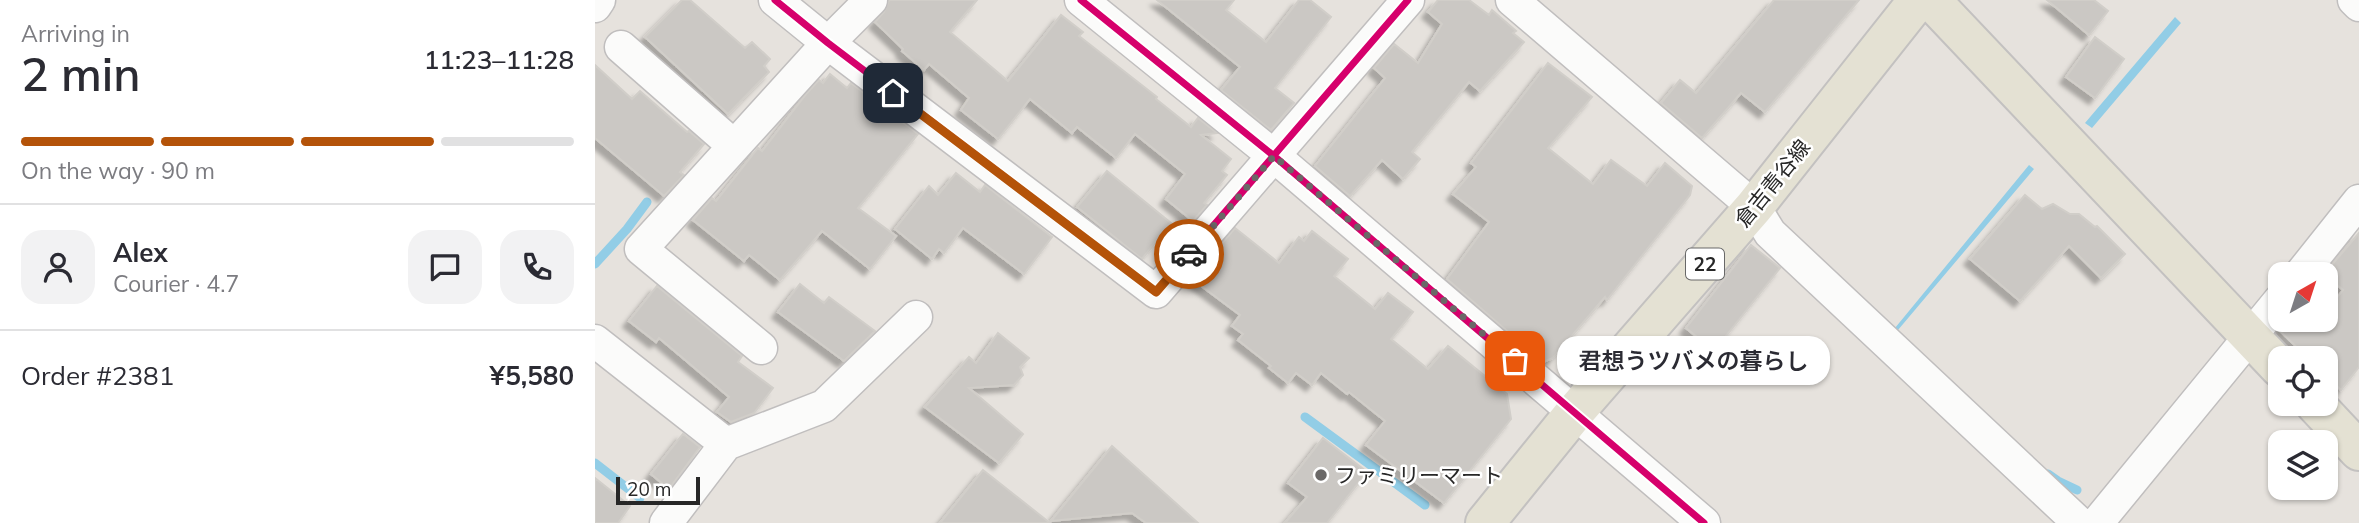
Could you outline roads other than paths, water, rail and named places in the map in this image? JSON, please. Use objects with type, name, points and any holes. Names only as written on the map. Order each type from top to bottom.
[{"type":"main road","name":"倉吉青谷線","points":[[1485,523],[1575,412],[1754,207],[1918,0]]},
{"type":"main road","points":[[1931,0],[2268,355]]},
{"type":"main road","points":[[2326,416],[2359,452]]},
{"type":"street","points":[[595,6],[599,0]]},
{"type":"street","points":[[775,0],[1156,292],[1408,0]]},
{"type":"street","points":[[761,348],[641,249],[828,43],[871,0]]},
{"type":"street","points":[[1081,0],[1274,156],[1704,523]]},
{"type":"street","points":[[1512,0],[1754,207],[1770,233],[2079,523]]},
{"type":"street","points":[[2354,0],[2359,5]]},
{"type":"street","points":[[621,47],[734,146]]},
{"type":"street","points":[[2310,262],[2359,201]]},
{"type":"street","points":[[2097,523],[2268,315]]},
{"type":"street","points":[[666,523],[726,444],[824,405],[916,317]]},
{"type":"street","points":[[595,341],[726,444]]},
{"type":"water","points":[[2175,17],[2181,23],[2092,128],[2085,123]]},
{"type":"water","points":[[2029,165],[2034,169],[1898,330],[1892,333],[1790,236],[1792,232],[1891,328],[1895,328]]},
{"type":"waterway","points":[[595,264],[647,202]]},
{"type":"waterway","points":[[1305,417],[1425,505]]},
{"type":"waterway","points":[[595,463],[640,498]]},
{"type":"waterway","points":[[2048,474],[2077,490]]},
{"type":"place","name":"君想うツバメの暮らし","points":[[1515,361]]},
{"type":"place","name":"ファミリーマート","points":[[1321,475]]}]
